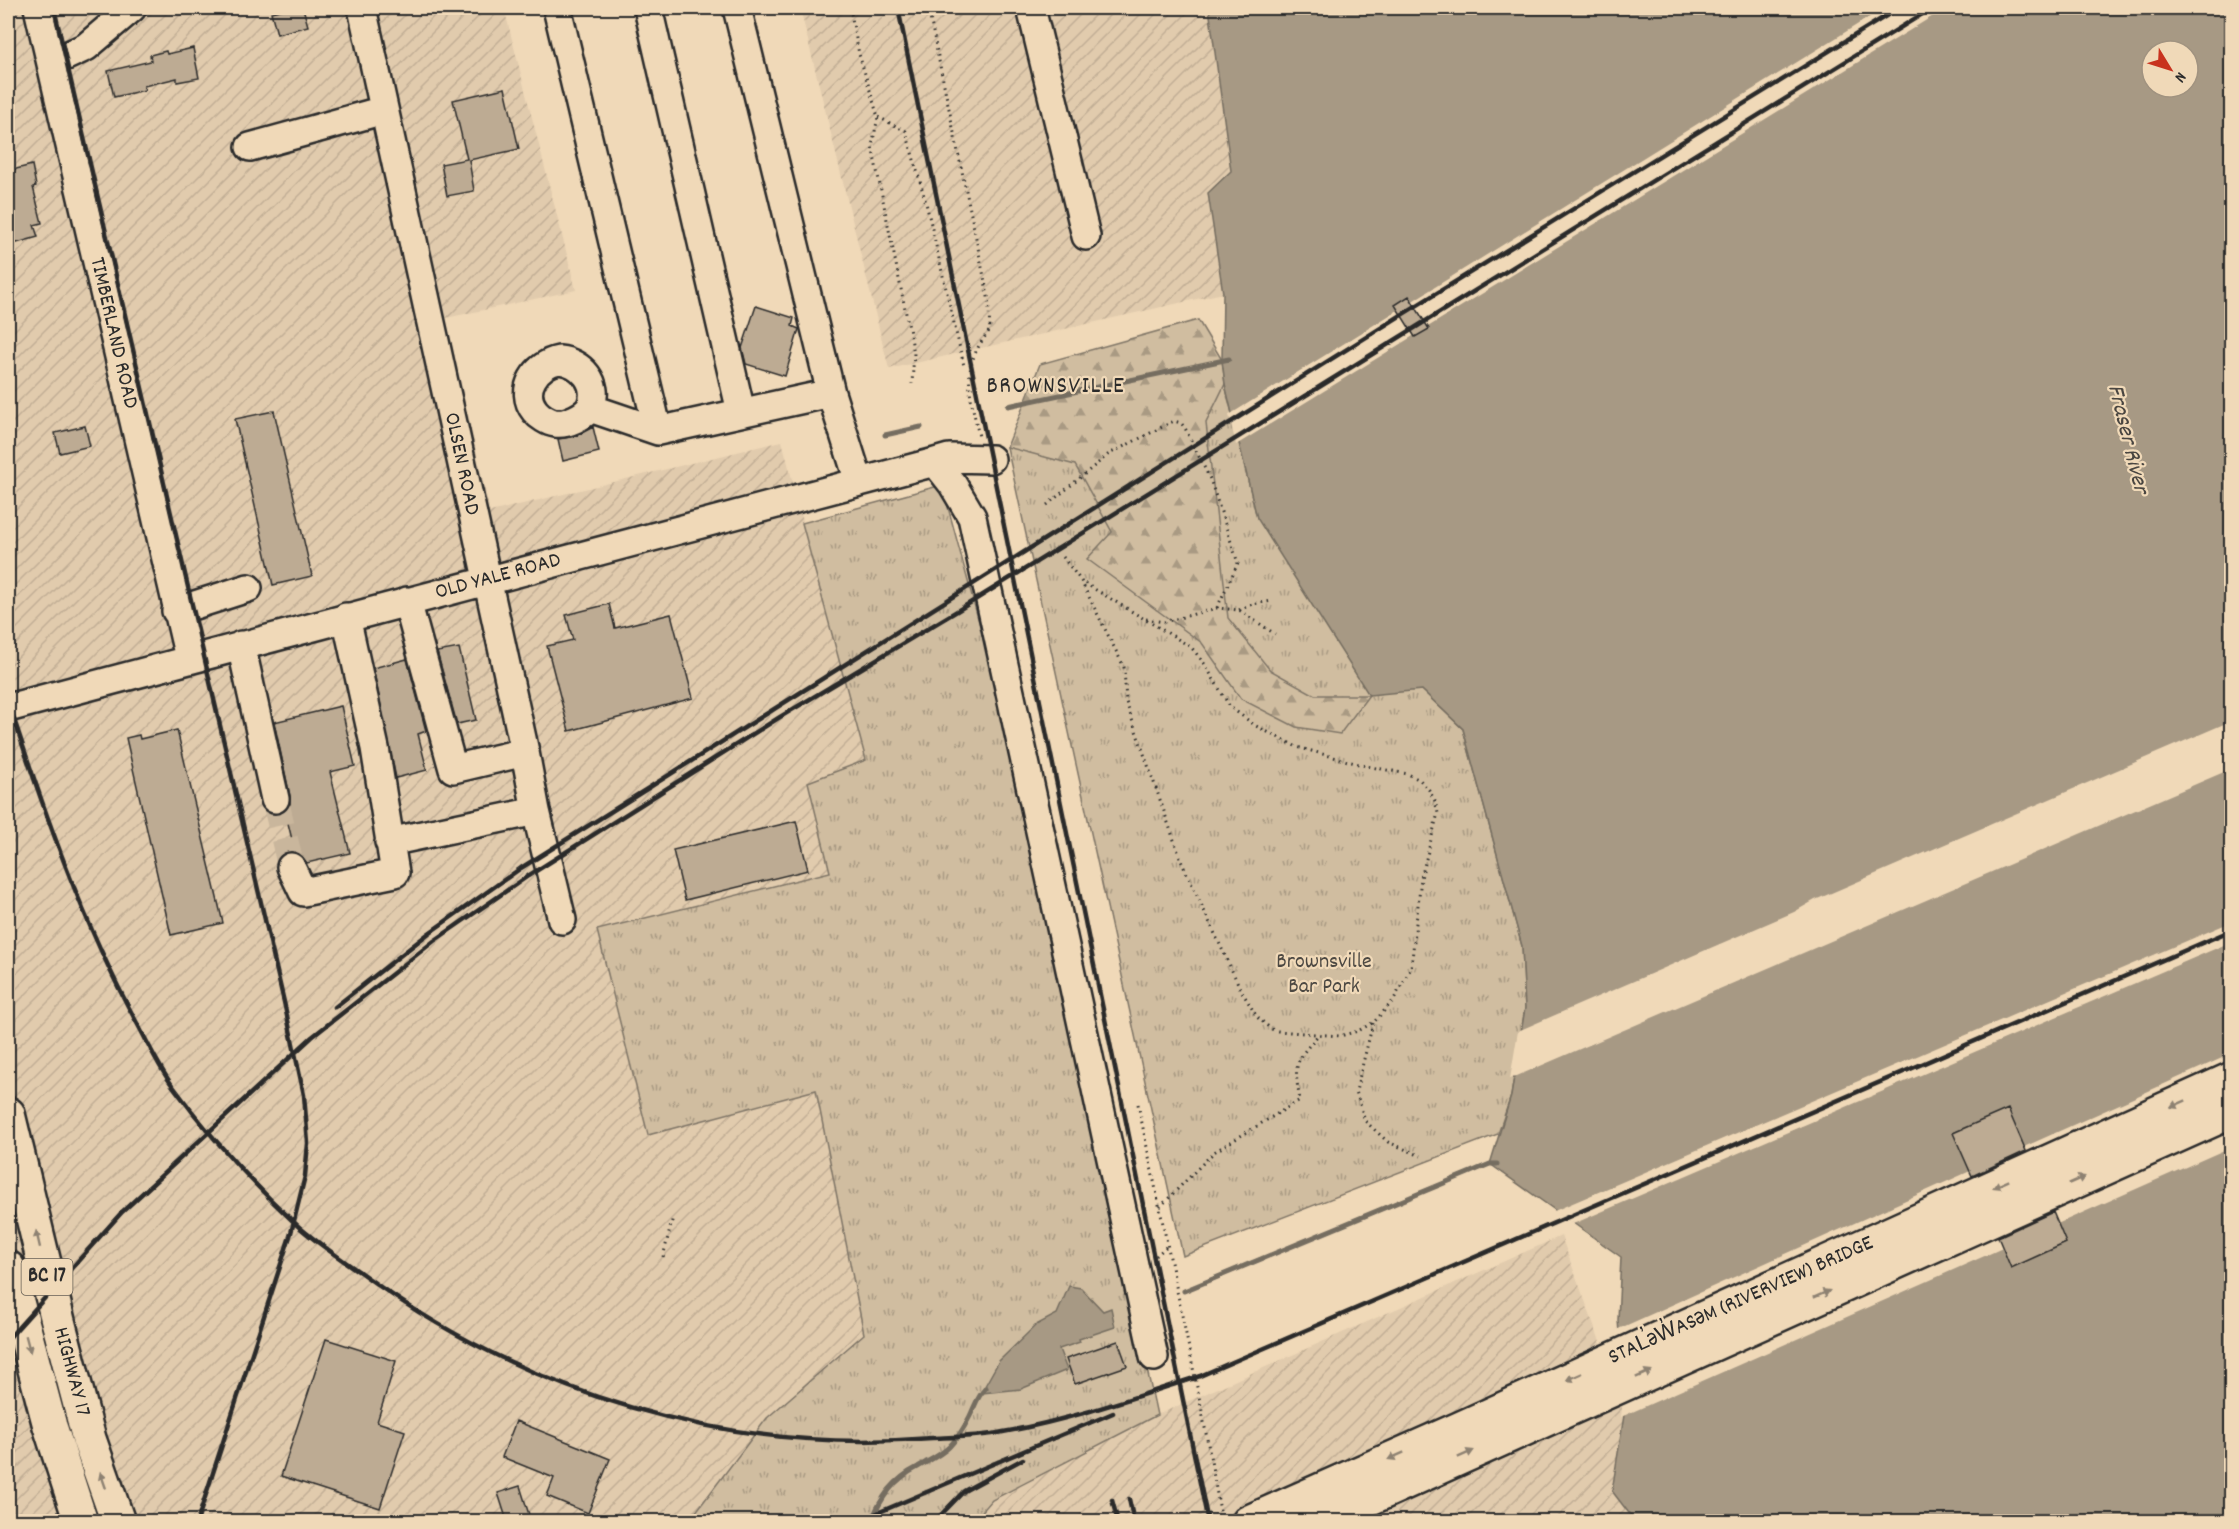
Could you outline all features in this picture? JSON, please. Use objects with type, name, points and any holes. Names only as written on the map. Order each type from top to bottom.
[{"type":"main road","name":"STAL̕ƏW̓ASƏM (RIVERVIEW) BRIDGE","points":[[1249,1521],[1470,1424],[2232,1079]]},
{"type":"main road","name":"STAL̕ƏW̓ASƏM (RIVERVIEW) BRIDGE","points":[[1317,1521],[2232,1111]]},
{"type":"main road","name":"HIGHWAY 17","points":[[8,1114],[89,1439],[118,1521]]},
{"type":"main road","name":"HIGHWAY 17","points":[[8,1268],[50,1426],[81,1521]]},
{"type":"street","name":"TIMBERLAND ROAD","points":[[38,8],[176,611],[189,658]]},
{"type":"street","points":[[51,63],[86,47],[132,8]]},
{"type":"street","name":"OLSEN ROAD","points":[[362,8],[536,811],[562,920]]},
{"type":"street","points":[[557,8],[658,431]]},
{"type":"street","points":[[648,8],[741,412]]},
{"type":"street","points":[[736,8],[831,393],[859,482]]},
{"type":"street","points":[[1031,8],[1086,236]]},
{"type":"street","points":[[250,147],[384,110]]},
{"type":"street","points":[[590,408],[658,431],[831,393]]},
{"type":"street","name":"OLD YALE ROAD","points":[[8,708],[189,658],[949,458],[985,459]]},
{"type":"street","points":[[935,462],[953,485],[972,517],[1154,1357]]},
{"type":"street","points":[[176,611],[248,588]]},
{"type":"street","points":[[407,601],[453,769],[525,752]]},
{"type":"street","points":[[291,867],[303,892],[395,873],[375,748],[346,617]]},
{"type":"street","points":[[241,645],[275,799]]},
{"type":"street","points":[[389,842],[536,811]]},
{"type":"path","points":[[850,8],[859,54],[878,117],[872,146],[914,353],[912,384]]},
{"type":"path","points":[[928,8],[988,296],[990,330],[978,345],[971,363],[968,384],[985,459]]},
{"type":"path","points":[[878,117],[906,131],[926,203],[964,366]]},
{"type":"path","points":[[1047,505],[1109,454],[1173,421],[1181,423],[1210,479],[1238,563],[1217,608]]},
{"type":"path","points":[[1063,557],[1081,581],[1124,667],[1126,702],[1182,863],[1241,990],[1257,1017],[1271,1029],[1340,1036],[1358,1031],[1374,1022],[1393,1002],[1411,968],[1422,878],[1438,813],[1430,790],[1420,780],[1408,774],[1366,766],[1297,747],[1256,726],[1230,707],[1204,663],[1191,647],[1081,581]]},
{"type":"path","points":[[1144,618],[1164,622],[1217,608],[1239,610],[1253,604],[1272,601]]},
{"type":"path","points":[[1239,610],[1275,634]]},
{"type":"path","points":[[1374,1022],[1356,1091],[1365,1121],[1388,1142],[1421,1156]]},
{"type":"path","points":[[1160,1207],[1214,1152],[1300,1100],[1296,1075],[1298,1058],[1319,1034]]},
{"type":"path","points":[[1138,1104],[1202,1411],[1222,1521]]},
{"type":"path","points":[[663,1257],[673,1217]]},
{"type":"shaded area","points":[[8,8],[504,8],[576,290],[446,318],[490,512],[782,441],[866,760],[808,782],[830,872],[597,930],[648,1135],[816,1090],[864,1334],[767,1418],[689,1521],[8,1521]]},
{"type":"shaded area","points":[[800,8],[1209,8],[1231,171],[1208,193],[1223,293],[889,369]]},
{"type":"shaded area","points":[[1561,1236],[1625,1409],[1612,1491],[1635,1521],[974,1522],[992,1500],[1157,1415]]},
{"type":"green space","points":[[1198,320],[1222,360],[1225,384],[1206,423],[1228,618],[1270,670],[1315,695],[1369,695],[1340,734],[1296,727],[1241,699],[1202,643],[1087,559],[1112,532],[1075,465],[1007,447],[1040,364]]},
{"type":"green space","name":"Brownsville Bar Park","points":[[1225,384],[1257,518],[1422,690],[1463,729],[1522,946],[1525,1008],[1511,1096],[1498,1134],[1183,1256],[1007,447]]},
{"type":"green space","points":[[942,485],[1006,722],[1157,1415],[992,1500],[974,1521],[689,1521],[767,1418],[864,1334],[816,1090],[648,1135],[597,930],[830,872],[808,782],[866,760],[802,523]]},
{"type":"water","name":"Fraser River","points":[[1209,8],[2231,8],[2231,1521],[1635,1521],[1612,1491],[1625,1409],[1618,1320],[1621,1257],[1490,1164],[1511,1096],[1525,1008],[1522,946],[1463,729],[1422,690],[1369,695],[1257,518],[1225,384],[1222,360],[1223,293],[1208,193],[1231,171]]},
{"type":"water","points":[[1069,1286],[1081,1288],[1103,1311],[1111,1308],[1115,1327],[1079,1339],[1080,1342],[1059,1349],[1067,1370],[1021,1389],[981,1393],[999,1361],[1036,1325],[1057,1314]]},
{"type":"pier","points":[[1884,8],[1946,8],[1236,445],[1229,415]]},
{"type":"pier","points":[[2231,721],[2231,769],[1510,1079],[1518,1031]]},
{"type":"pier","points":[[2231,922],[2231,942],[1573,1224],[1554,1211]]},
{"type":"pier","points":[[2231,1054],[2231,1147],[1621,1417],[1616,1330]]},
{"type":"building","points":[[288,8],[303,8],[308,26],[277,34],[271,12]]},
{"type":"building","points":[[193,48],[199,78],[177,82],[177,78],[144,86],[145,90],[114,97],[108,71],[151,61],[150,55]]},
{"type":"building","points":[[505,88],[519,149],[469,160],[474,191],[447,196],[441,164],[467,159],[453,100]]},
{"type":"building","points":[[32,165],[36,186],[33,187],[42,223],[34,225],[38,237],[13,244],[8,224],[8,171]]},
{"type":"building","points":[[1409,296],[1429,329],[1415,337],[1395,305]]},
{"type":"building","points":[[756,306],[794,318],[792,326],[799,329],[785,376],[746,364],[742,348]]},
{"type":"building","points":[[274,411],[312,576],[273,585],[235,419]]},
{"type":"building","points":[[85,426],[90,446],[60,453],[55,433]]},
{"type":"building","points":[[593,427],[599,452],[563,461],[558,439],[576,436]]},
{"type":"building","points":[[609,604],[615,628],[671,614],[693,698],[569,731],[547,646],[573,640],[566,615]]},
{"type":"building","points":[[459,648],[476,720],[457,724],[437,652]]},
{"type":"building","points":[[407,659],[426,731],[418,734],[427,770],[396,778],[373,668]]},
{"type":"building","points":[[341,706],[355,766],[330,772],[350,853],[307,863],[300,854],[295,852],[285,811],[290,804],[290,796],[274,722]]},
{"type":"building","points":[[177,730],[223,923],[171,935],[126,738],[139,735],[140,739]]},
{"type":"building","points":[[796,821],[808,870],[685,900],[673,850]]},
{"type":"building","points":[[2008,1109],[2026,1151],[1972,1176],[1953,1133]]},
{"type":"building","points":[[2053,1212],[2066,1243],[2011,1268],[1998,1237]]},
{"type":"building","points":[[326,1339],[396,1361],[377,1422],[405,1431],[380,1508],[281,1476]]},
{"type":"building","points":[[1118,1341],[1127,1366],[1075,1384],[1066,1359]]},
{"type":"building","points":[[516,1421],[610,1459],[588,1513],[547,1496],[554,1478],[502,1457]]},
{"type":"building","points":[[520,1486],[531,1521],[507,1521],[498,1493]]},
{"type":"waterway","points":[[1008,406],[1229,359]]},
{"type":"waterway","points":[[885,435],[921,427]]},
{"type":"waterway","points":[[1184,1291],[1490,1164],[1497,1164]]},
{"type":"waterway","points":[[871,1522],[879,1505],[895,1483],[952,1444],[986,1388]]},
{"type":"tunnel","points":[[275,799],[291,867]]},
{"type":"railway","points":[[54,8],[304,1095],[308,1143],[305,1176],[291,1233],[197,1522]]},
{"type":"railway","points":[[898,8],[1208,1522]]},
{"type":"railway","points":[[335,1007],[429,933],[521,868],[1403,314],[1899,8]]},
{"type":"railway","points":[[8,1339],[122,1212],[312,1037],[434,941],[528,876],[780,717],[957,611],[1932,8]]},
{"type":"railway","points":[[8,701],[50,825],[82,906],[117,985],[167,1078],[232,1158],[298,1226],[337,1256],[425,1316],[491,1353],[561,1383],[632,1408],[705,1425],[780,1437],[855,1441],[994,1434],[1078,1415],[1200,1376]]},
{"type":"railway","points":[[1193,1379],[2232,930]]},
{"type":"railway","points":[[856,1522],[1113,1413]]},
{"type":"railway","points":[[934,1522],[964,1491],[1023,1459]]},
{"type":"railway","points":[[1129,1499],[1134,1522]]},
{"type":"railway","points":[[1112,1500],[1118,1522]]},
{"type":"district","name":"BROWNSVILLE","points":[[1056,387]]}]
